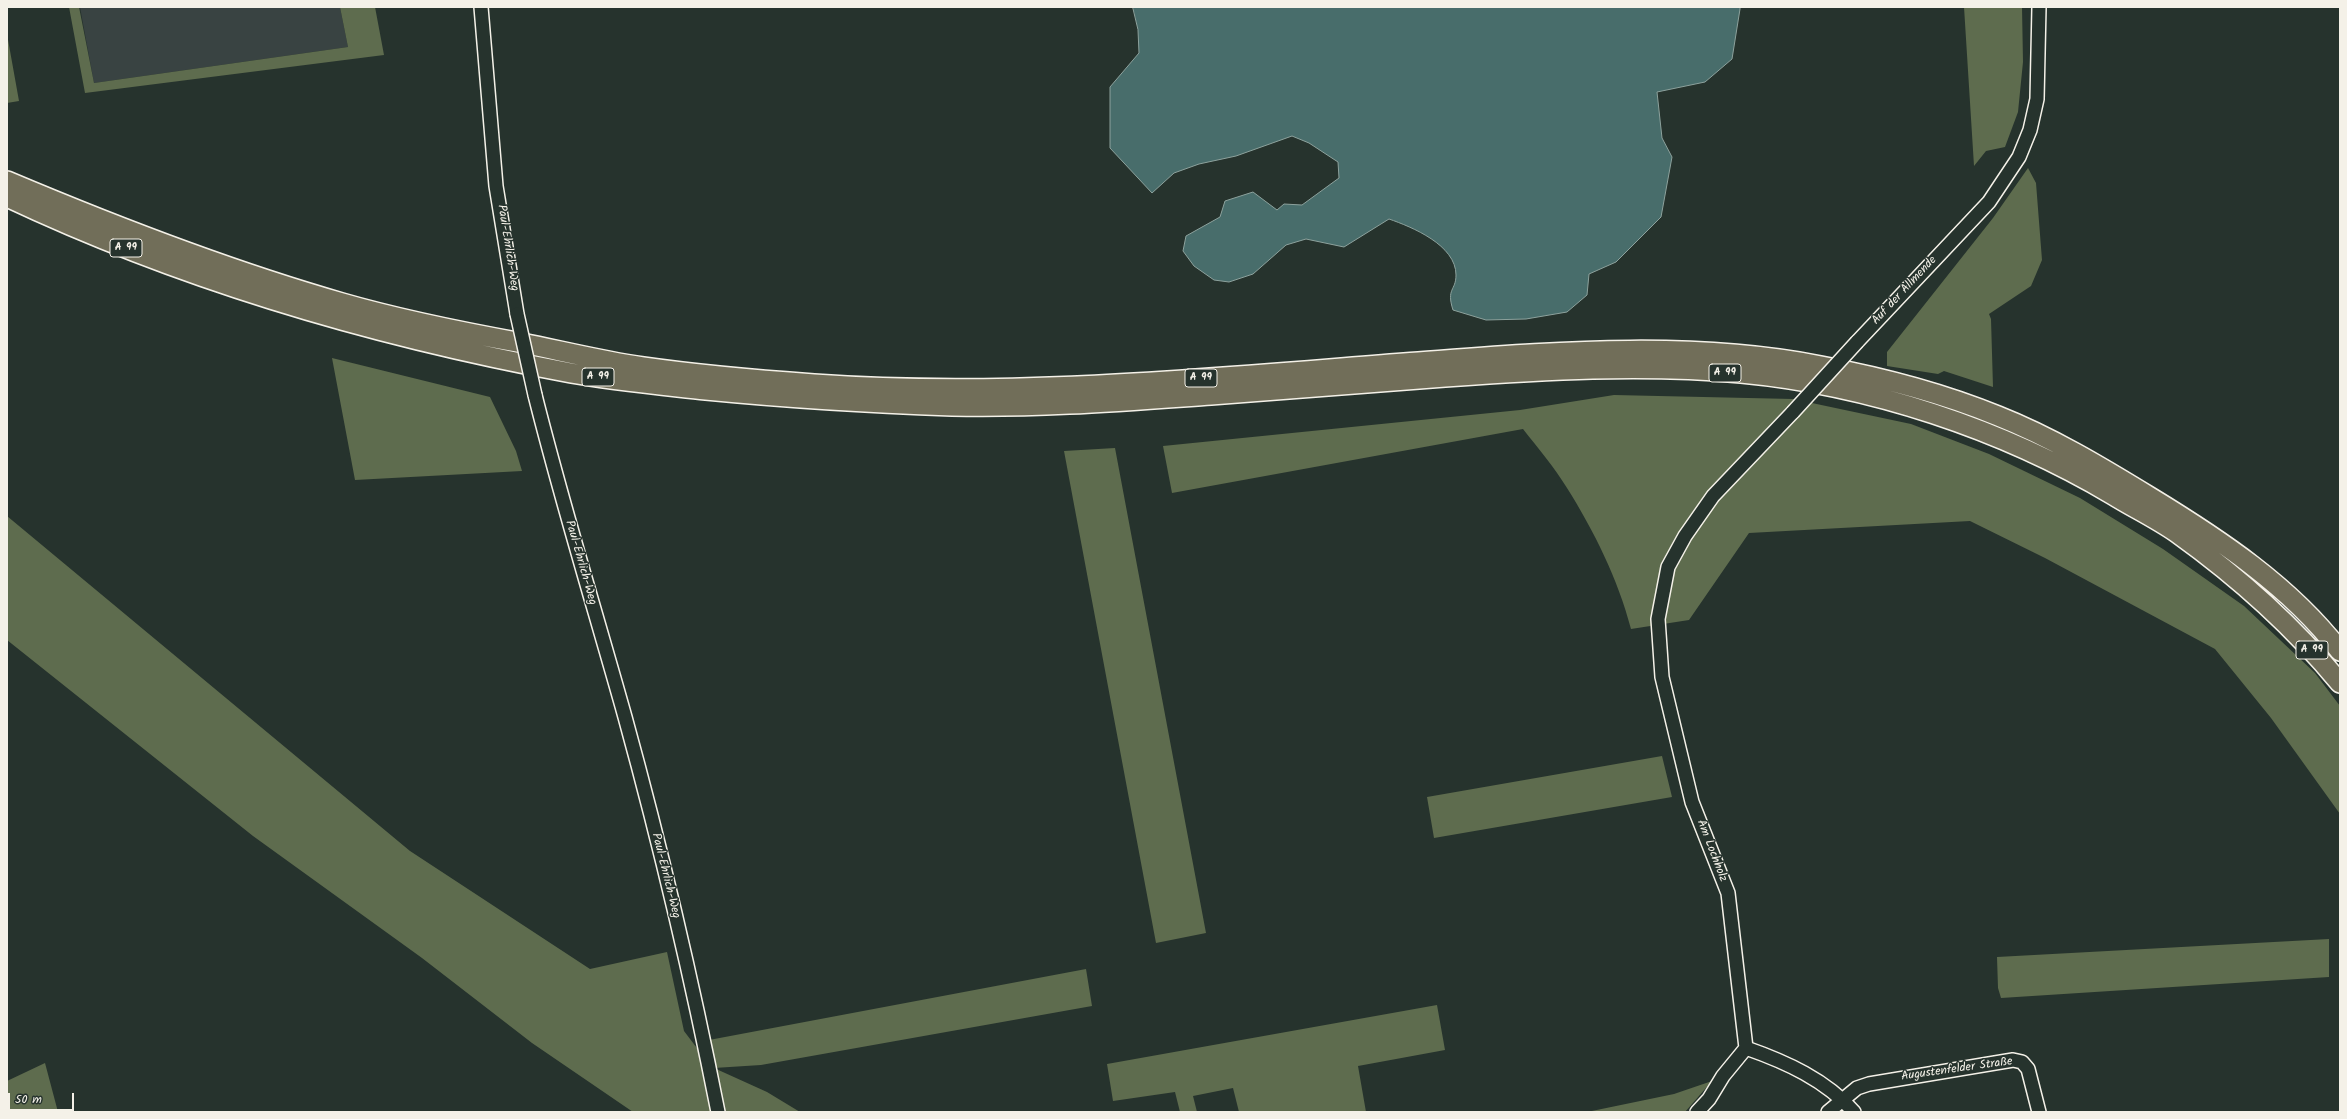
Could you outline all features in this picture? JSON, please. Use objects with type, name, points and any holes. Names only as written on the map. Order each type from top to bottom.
[{"type":"highway","name":"A 99","points":[[7,180],[161,244],[338,302],[415,322],[643,367],[817,384],[967,388],[1107,385],[1536,353],[1612,350],[1734,354],[1818,365],[1919,389],[1998,416],[2091,461],[2180,515],[2265,575],[2330,639],[2340,651]]},
{"type":"highway","name":"A 99","points":[[8,198],[72,227],[145,255],[244,290],[336,319],[566,372],[652,385],[821,401],[961,406],[1105,403],[1538,370],[1613,368],[1740,373],[1814,383],[1914,408],[1994,435],[2085,478],[2173,531],[2254,592],[2317,655],[2340,683]]},
{"type":"street","name":"Paul-Ehrlich-Weg","points":[[481,7],[496,186],[518,314],[534,395],[559,492],[625,718],[702,1029],[718,1112]]},
{"type":"street","name":"Auf der Allmende","points":[[1685,536],[1713,496],[1989,202],[2019,157],[2030,130],[2036,99],[2039,7]]},
{"type":"street","name":"Am Lochholz","points":[[1685,536],[1668,567],[1658,619],[1662,677],[1692,802],[1728,893],[1746,1048]]},
{"type":"street","points":[[1697,1112],[1709,1100],[1723,1076],[1746,1048],[1809,1075],[1842,1098],[1854,1112]]},
{"type":"street","name":"Augustenfelder Straße","points":[[1828,1112],[1842,1098],[1857,1088],[1869,1084],[2013,1060],[2022,1062],[2028,1069],[2039,1112]]},
{"type":"shaded area","points":[[80,7],[340,7],[348,47],[94,83]]},
{"type":"green space","points":[[69,7],[79,7],[94,83],[348,47],[340,7],[375,7],[384,55],[85,93]]},
{"type":"green space","points":[[1964,7],[2022,7],[2023,62],[2018,112],[2005,147],[1986,151],[1974,166]]},
{"type":"green space","points":[[7,34],[19,101],[7,103]]},
{"type":"green space","points":[[2028,168],[2036,183],[2042,260],[2031,286],[1989,314],[1991,319],[1993,387],[1944,371],[1938,374],[1887,366],[1887,352],[1993,218]]},
{"type":"green space","points":[[332,358],[490,397],[516,451],[522,471],[355,480]]},
{"type":"green space","points":[[1614,395],[1793,399],[1911,424],[1989,454],[2080,498],[2163,549],[2244,606],[2315,673],[2340,706],[2340,814],[2271,718],[2215,649],[2045,558],[1970,521],[1749,533],[1689,620],[1631,629],[1626,610],[1612,574],[1587,521],[1557,473],[1523,429],[1172,493],[1163,446],[1520,410]]},
{"type":"green space","points":[[1115,448],[1206,933],[1156,943],[1064,451]]},
{"type":"green space","points":[[7,516],[410,851],[590,969],[667,952],[684,1031],[712,1068],[709,1040],[1086,969],[1092,1006],[761,1065],[714,1068],[767,1092],[800,1112],[633,1112],[532,1043],[422,958],[253,836],[7,640]]},
{"type":"green space","points":[[1662,756],[1672,797],[1434,838],[1427,797]]},
{"type":"green space","points":[[2329,939],[2329,977],[2001,998],[1998,988],[1997,957]]},
{"type":"green space","points":[[1437,1005],[1445,1050],[1358,1066],[1366,1112],[1239,1112],[1233,1088],[1193,1096],[1197,1112],[1180,1112],[1175,1092],[1113,1101],[1107,1064]]},
{"type":"green space","points":[[45,1063],[58,1112],[7,1112],[7,1081]]},
{"type":"green space","points":[[1712,1081],[1685,1112],[1587,1112],[1674,1094]]},
{"type":"water","points":[[1133,7],[1740,7],[1740,9],[1732,59],[1705,82],[1657,92],[1662,138],[1672,157],[1661,217],[1616,262],[1589,274],[1587,295],[1567,312],[1526,319],[1486,320],[1453,310],[1451,293],[1456,280],[1454,264],[1449,255],[1441,246],[1420,232],[1389,219],[1344,247],[1306,239],[1286,245],[1253,274],[1229,282],[1214,280],[1194,266],[1183,251],[1186,236],[1220,217],[1225,201],[1253,192],[1277,210],[1284,204],[1302,205],[1339,178],[1338,162],[1309,143],[1292,136],[1236,156],[1199,164],[1174,173],[1152,193],[1110,148],[1110,87],[1139,53],[1138,30]]}]
